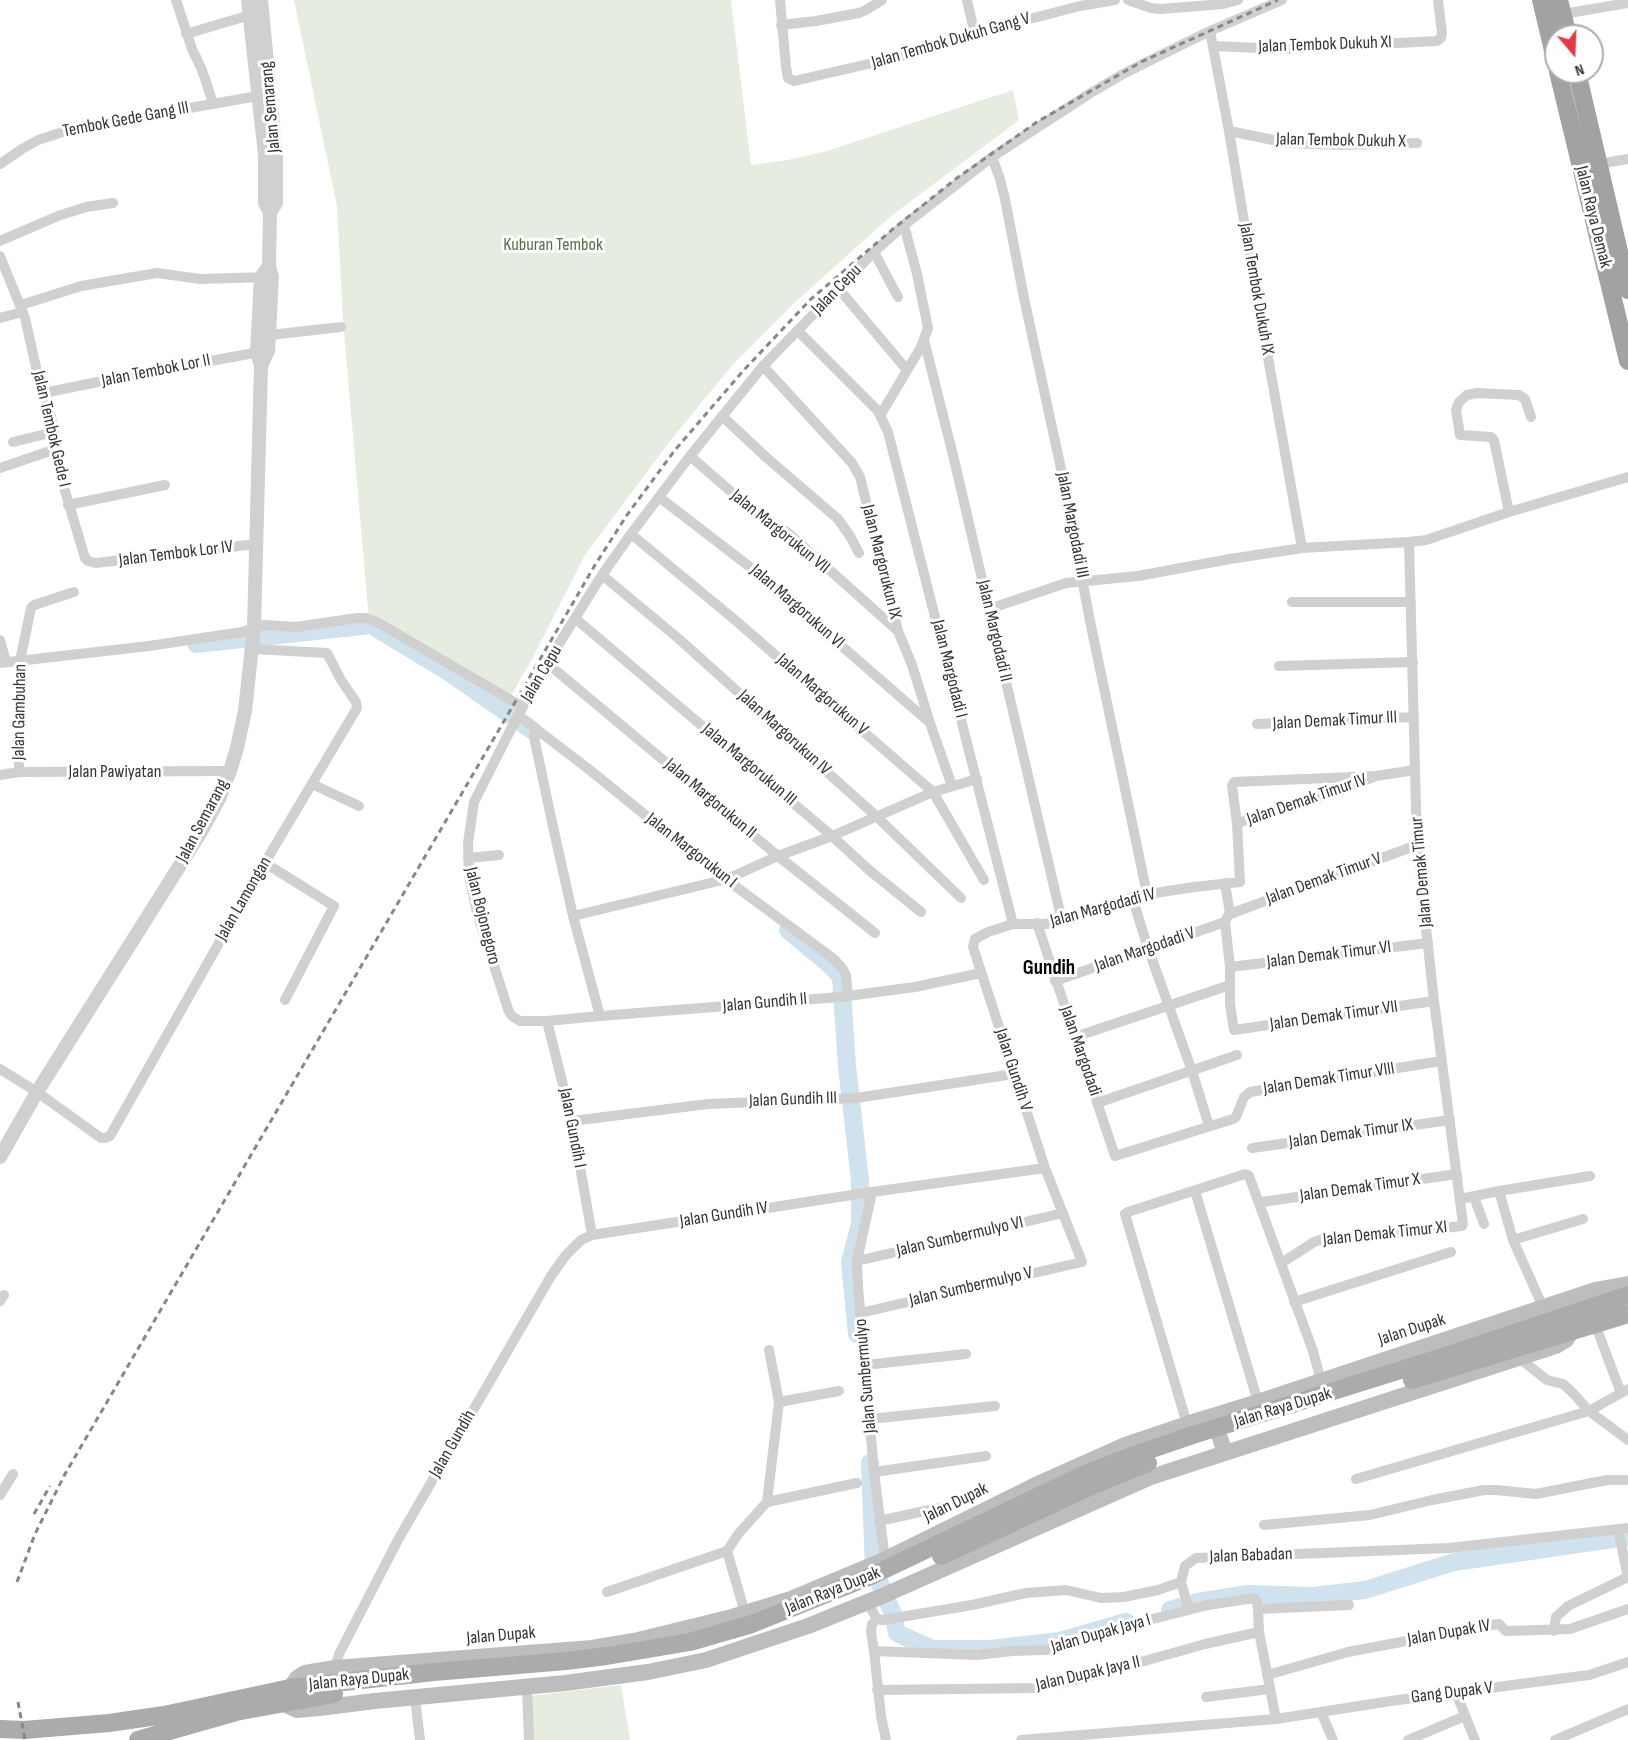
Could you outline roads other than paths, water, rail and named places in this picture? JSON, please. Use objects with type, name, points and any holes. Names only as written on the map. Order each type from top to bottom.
[{"type":"highway","points":[[1541,0],[1547,24]]},
{"type":"highway","points":[[1561,7],[1565,24]]},
{"type":"highway","name":"Jalan Raya Demak","points":[[1562,84],[1607,239],[1628,290]]},
{"type":"highway","name":"Jalan Raya Demak","points":[[1580,84],[1599,164],[1607,239],[1628,361]]},
{"type":"main road","name":"Jalan Dupak","points":[[467,1664],[335,1668],[305,1673],[297,1678],[286,1695],[297,1710],[527,1687],[648,1672],[706,1660],[776,1626],[808,1626],[878,1579],[1057,1475],[1125,1445],[1595,1290],[1628,1284]]},
{"type":"main road","name":"Jalan Raya Dupak","points":[[878,1579],[1044,1492],[1140,1453],[1445,1357],[1628,1295]]},
{"type":"main road","name":"Jalan Raya Dupak","points":[[138,1740],[286,1695],[335,1694],[597,1668],[692,1653],[754,1635],[776,1626],[1091,1486],[1169,1455],[1222,1446],[1595,1324],[1626,1318]]},
{"type":"main road","points":[[1222,1446],[1559,1345],[1566,1341],[1571,1332]]},
{"type":"main road","name":"Jalan Dupak","points":[[623,1648],[790,1599],[878,1579]]},
{"type":"main road","name":"Jalan Raya Dupak","points":[[0,1729],[111,1732],[164,1715],[467,1664],[566,1661],[623,1648],[690,1642],[752,1624],[776,1626]]},
{"type":"street","points":[[176,0],[186,34],[213,103]]},
{"type":"street","name":"Jalan Semarang","points":[[249,0],[265,155],[265,203],[270,212]]},
{"type":"street","name":"Jalan Semarang","points":[[0,1157],[37,1092],[201,832],[219,800],[237,748],[245,711],[253,638],[261,366],[270,212],[276,203],[276,155],[261,0]]},
{"type":"street","points":[[780,0],[781,25],[860,13],[882,0]]},
{"type":"street","points":[[967,0],[975,35]]},
{"type":"street","name":"Jalan Tembok Dukuh Gang V","points":[[781,25],[788,78],[796,81],[925,51],[1018,22],[1080,6],[1115,0]]},
{"type":"street","points":[[1128,0],[1161,9],[1223,4],[1238,0]]},
{"type":"street","name":"Jalan Cepu","points":[[518,715],[602,575],[690,456],[763,366],[874,252],[903,225],[992,157],[1123,74],[1282,0]]},
{"type":"street","name":"Jalan Tembok Dukuh XI","points":[[1213,46],[1282,49],[1437,41],[1441,38],[1442,33],[1438,0]]},
{"type":"street","points":[[1561,7],[1628,3]]},
{"type":"street","points":[[186,34],[250,15]]},
{"type":"street","name":"Jalan Tembok Dukuh IX","points":[[1210,32],[1302,548]]},
{"type":"street","name":"Tembok Gede Gang III","points":[[0,164],[22,149],[56,133],[114,120],[258,96]]},
{"type":"street","name":"Jalan Tembok Dukuh X","points":[[1229,131],[1288,143],[1342,145],[1417,143]]},
{"type":"street","name":"Jalan Margodadi III","points":[[992,157],[1005,199],[1147,894]]},
{"type":"street","points":[[1599,164],[1628,159]]},
{"type":"street","points":[[0,241],[58,216],[86,207],[112,203]]},
{"type":"street","name":"Jalan Margodadi II","points":[[903,225],[927,323],[924,340],[1062,921]]},
{"type":"street","points":[[874,252],[898,297]]},
{"type":"street","name":"Jalan Tembok Gede I","points":[[0,256],[22,308],[51,416],[60,474],[68,505],[85,558],[96,563]]},
{"type":"street","points":[[0,318],[81,286],[157,273],[200,279],[267,273]]},
{"type":"street","name":"Jalan Semarang","points":[[263,351],[270,335],[267,273]]},
{"type":"street","points":[[838,288],[907,370]]},
{"type":"street","points":[[270,335],[341,327]]},
{"type":"street","points":[[798,331],[881,414],[924,340]]},
{"type":"street","name":"Jalan Tembok Lor II","points":[[44,393],[263,351]]},
{"type":"street","name":"Jalan Margorukun IX","points":[[763,366],[856,470],[862,485],[898,631],[920,688],[952,786]]},
{"type":"street","points":[[1509,512],[1494,440],[1491,437],[1460,435],[1456,410],[1459,402],[1467,395],[1477,393],[1518,395],[1525,399],[1531,417]]},
{"type":"street","name":"Jalan Margodadi I","points":[[881,414],[891,442],[1013,924]]},
{"type":"street","points":[[722,416],[766,458],[838,519],[859,553]]},
{"type":"street","points":[[13,442],[54,432]]},
{"type":"street","points":[[0,468],[56,449]]},
{"type":"street","name":"Jalan Margorukun VII","points":[[690,456],[759,516],[787,532],[898,631]]},
{"type":"street","points":[[989,609],[1055,586],[1082,581],[1138,576],[1302,548],[1409,542],[1439,536],[1509,512],[1628,477]]},
{"type":"street","points":[[68,505],[165,485]]},
{"type":"street","name":"Jalan Margorukun VI","points":[[659,497],[759,574],[930,723]]},
{"type":"street","name":"Jalan Margorukun V","points":[[631,534],[735,620],[933,792],[984,880]]},
{"type":"street","name":"Jalan Demak Timur","points":[[1409,542],[1418,845],[1434,1001],[1460,1199]]},
{"type":"street","name":"Jalan Tembok Lor IV","points":[[96,563],[256,544]]},
{"type":"street","name":"Jalan Margorukun IV","points":[[602,575],[679,639],[876,816],[961,898]]},
{"type":"street","name":"Jalan Gambuhan","points":[[19,772],[20,661],[31,608],[74,592]]},
{"type":"street","points":[[1292,603],[1411,602]]},
{"type":"street","name":"Jalan Margorukun I","points":[[253,638],[264,625],[296,627],[357,618],[372,620],[518,715],[535,732],[724,880],[834,959],[846,975],[845,996]]},
{"type":"street","name":"Jalan Margorukun III","points":[[576,619],[921,912]]},
{"type":"street","points":[[0,640],[3,662],[149,646],[242,632],[253,638]]},
{"type":"street","name":"Jalan Lamongan","points":[[0,1069],[102,1138],[110,1136],[265,863],[355,711],[356,702],[327,653],[253,638]]},
{"type":"street","points":[[1279,666],[1413,662]]},
{"type":"street","name":"Jalan Margorukun II","points":[[548,663],[778,856],[875,933]]},
{"type":"street","name":"Jalan Bojonegoro","points":[[518,715],[474,802],[468,843],[469,876],[477,913],[509,1012],[520,1021],[547,1021]]},
{"type":"street","name":"Jalan Demak Timur III","points":[[1257,724],[1414,717]]},
{"type":"street","points":[[535,732],[573,916],[600,1016]]},
{"type":"street","name":"Jalan Demak Timur IV","points":[[1376,776],[1303,804],[1237,823],[1233,783],[1376,776],[1415,770]]},
{"type":"street","name":"Jalan Pawiyatan","points":[[0,775],[19,772],[230,771]]},
{"type":"street","points":[[573,916],[724,880],[933,792],[977,779]]},
{"type":"street","points":[[312,784],[358,806]]},
{"type":"street","name":"Jalan Margodadi IV","points":[[1037,924],[1062,921],[1132,897],[1240,882],[1237,823]]},
{"type":"street","name":"Jalan Demak Timur V","points":[[1227,918],[1418,845]]},
{"type":"street","points":[[468,858],[499,855]]},
{"type":"street","points":[[265,863],[334,906],[285,1000]]},
{"type":"street","points":[[1075,1037],[1230,985],[1225,883]]},
{"type":"street","points":[[1132,897],[1209,1126]]},
{"type":"street","name":"Jalan Margodadi V","points":[[1056,981],[1227,918]]},
{"type":"street","name":"Jalan Gundih V","points":[[1037,924],[1013,924],[988,932],[975,939],[972,946],[1045,1168],[1082,1262]]},
{"type":"street","name":"Jalan Margodadi","points":[[1037,924],[1115,1156],[1209,1126]]},
{"type":"street","name":"Jalan Demak Timur VI","points":[[1230,968],[1428,943]]},
{"type":"street","name":"Jalan Gundih II","points":[[547,1021],[845,996],[915,987],[981,973]]},
{"type":"street","name":"Jalan Demak Timur VII","points":[[1230,985],[1234,1030],[1434,1001]]},
{"type":"street","name":"Jalan Gundih I","points":[[547,1021],[572,1121],[592,1235]]},
{"type":"street","points":[[1097,1103],[1237,1055]]},
{"type":"street","name":"Jalan Demak Timur VIII","points":[[1209,1126],[1236,1118],[1244,1097],[1250,1092],[1442,1061]]},
{"type":"street","name":"Jalan Gundih III","points":[[572,1121],[708,1104],[852,1098],[1014,1074]]},
{"type":"street","name":"Jalan Demak Timur IX","points":[[1252,1148],[1450,1120]]},
{"type":"street","name":"Jalan Gundih IV","points":[[592,1235],[1045,1168]]},
{"type":"street","points":[[1187,1424],[1125,1214],[1245,1174],[1248,1175],[1313,1352],[1321,1381]]},
{"type":"street","name":"Jalan Demak Timur X","points":[[1262,1202],[1457,1174]]},
{"type":"street","points":[[1460,1199],[1590,1176]]},
{"type":"street","points":[[1195,1191],[1258,1402]]},
{"type":"street","points":[[1500,1191],[1513,1240],[1543,1307]]},
{"type":"street","name":"Jalan Sumbermulyo","points":[[864,1193],[857,1261],[879,1521],[878,1579]]},
{"type":"street","points":[[1474,1197],[1484,1224]]},
{"type":"street","name":"Jalan Demak Timur XI","points":[[1286,1260],[1314,1242],[1323,1239],[1462,1226],[1460,1199]]},
{"type":"street","name":"Jalan Sumbermulyo VI","points":[[857,1261],[1063,1213]]},
{"type":"street","points":[[1513,1240],[1583,1219]]},
{"type":"street","name":"Jalan Gundih","points":[[335,1668],[339,1653],[399,1538],[551,1276],[566,1255],[581,1240],[592,1235]]},
{"type":"street","points":[[1294,1302],[1451,1252]]},
{"type":"street","name":"Jalan Sumbermulyo V","points":[[860,1313],[1082,1262]]},
{"type":"street","points":[[1356,1479],[1588,1411],[1625,1391],[1595,1324]]},
{"type":"street","points":[[607,1593],[727,1551],[739,1533],[767,1502],[779,1402],[769,1350]]},
{"type":"street","points":[[865,1365],[966,1354]]},
{"type":"street","points":[[1519,1358],[1546,1380],[1563,1384],[1588,1411],[1628,1440]]},
{"type":"street","points":[[779,1402],[839,1391]]},
{"type":"street","points":[[870,1419],[995,1406]]},
{"type":"street","points":[[874,1472],[986,1456]]},
{"type":"street","points":[[0,1495],[13,1474]]},
{"type":"street","points":[[1264,1525],[1370,1515],[1484,1490],[1536,1494],[1607,1480],[1628,1480]]},
{"type":"street","points":[[767,1502],[857,1483]]},
{"type":"street","points":[[879,1521],[943,1507]]},
{"type":"street","points":[[1554,1631],[1556,1617],[1568,1606],[1628,1577],[1621,1546],[1622,1529]]},
{"type":"street","name":"Jalan Babadan","points":[[1181,1582],[1185,1566],[1196,1558],[1449,1548],[1622,1529]]},
{"type":"street","points":[[727,1551],[745,1613]]},
{"type":"street","points":[[878,1579],[880,1619]]},
{"type":"street","points":[[886,1740],[870,1630],[872,1624],[880,1619],[902,1618],[1026,1593],[1066,1590],[1101,1598],[1124,1597],[1158,1590],[1181,1582],[1188,1605]]},
{"type":"street","name":"Jalan Dupak Jaya I","points":[[874,1651],[977,1655],[1045,1650],[1060,1648],[1188,1605],[1254,1598],[1258,1609]]},
{"type":"street","points":[[1276,1719],[1259,1632],[1258,1609],[1349,1605]]},
{"type":"street","name":"Jalan Dupak IV","points":[[1268,1675],[1348,1652],[1496,1624],[1506,1631],[1570,1629],[1628,1609]]},
{"type":"street","name":"Jalan Dupak Jaya II","points":[[877,1690],[1036,1688],[1084,1678],[1205,1644],[1259,1632]]},
{"type":"street","name":"Gang Dupak V","points":[[1021,1740],[1276,1719],[1589,1676],[1628,1662]]},
{"type":"street","points":[[527,1687],[529,1740]]},
{"type":"street","points":[[1206,1697],[1269,1689]]},
{"type":"street","points":[[1456,1693],[1475,1740]]},
{"type":"street","points":[[415,1698],[420,1740]]},
{"type":"street","points":[[1555,1740],[1628,1709]]},
{"type":"street","points":[[1321,1712],[1333,1740]]},
{"type":"street","points":[[1408,1740],[1465,1716]]},
{"type":"waterway","points":[[196,644],[371,625],[447,671],[532,730]]},
{"type":"waterway","points":[[788,930],[841,977],[847,1066],[860,1180],[860,1224],[850,1262],[857,1334]]},
{"type":"waterway","points":[[870,1463],[874,1570],[893,1614],[897,1633],[932,1649],[989,1649],[1060,1641],[1126,1622]]},
{"type":"waterway","points":[[1170,1610],[1198,1602],[1247,1594],[1313,1596],[1365,1590],[1454,1562],[1628,1537]]},
{"type":"railway","points":[[17,1582],[35,1534],[65,1474],[595,565],[627,515],[675,450],[743,371],[811,299],[957,178],[1037,122],[1141,62],[1278,0]]},
{"type":"railway","points":[[34,1514],[50,1486]]},
{"type":"railway","points":[[18,1702],[25,1740]]},
{"type":"district","name":"Gundih","points":[[1049,969]]},
{"type":"park label","name":"Kuburan Tembok","points":[[553,245]]}]
